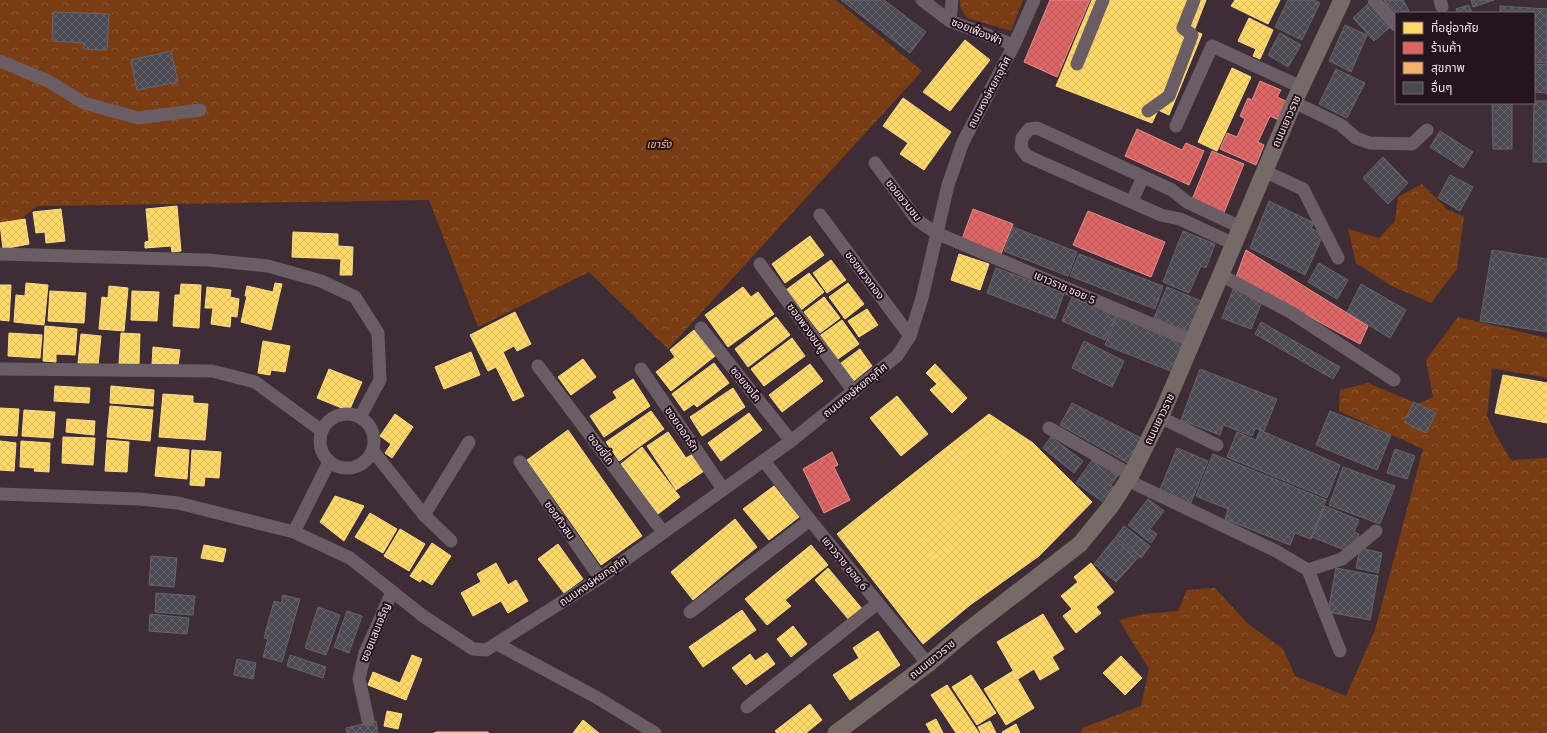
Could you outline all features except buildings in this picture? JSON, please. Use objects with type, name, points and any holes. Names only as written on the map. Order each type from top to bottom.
[{"type":"main road","name":"ถนนเยาวราช","points":[[836,733],[928,664],[966,632],[1080,544],[1111,506],[1129,478],[1160,417],[1194,342],[1240,227],[1294,102],[1342,0]]},
{"type":"street","name":"ซอยเฟื่องฟ้า","points":[[922,0],[950,21],[1014,45]]},
{"type":"street","points":[[950,21],[952,0]]},
{"type":"street","name":"ถนนหงษ์หยกอุทิศ","points":[[0,494],[139,499],[178,502],[294,532],[350,558],[392,592],[473,649],[486,650],[600,578],[764,461],[854,392],[897,356],[910,336],[922,298],[948,184],[963,142],[1014,45],[1034,0]]},
{"type":"street","points":[[1077,64],[1103,0]]},
{"type":"street","points":[[1148,111],[1169,96],[1192,35],[1183,28],[1194,0]]},
{"type":"street","points":[[1374,0],[1395,24]]},
{"type":"street","points":[[1176,126],[1212,46],[1301,87]]},
{"type":"street","points":[[0,61],[48,81],[84,103],[138,118],[200,110]]},
{"type":"street","points":[[1294,102],[1341,125],[1356,138],[1370,143],[1412,144],[1427,130]]},
{"type":"street","points":[[1234,244],[1180,219],[1161,215],[1027,156],[1021,148],[1022,138],[1029,129],[1037,128],[1172,190],[1187,202],[1240,227]]},
{"type":"street","name":"ซอยชวนชม","points":[[875,163],[917,220],[936,233]]},
{"type":"street","points":[[1264,171],[1303,189],[1338,258]]},
{"type":"street","points":[[1132,201],[1143,177]]},
{"type":"street","name":"ซอยพวงทอง","points":[[820,215],[910,336]]},
{"type":"street","name":"เยาวราช ซอย 5","points":[[936,233],[1194,342]]},
{"type":"street","points":[[0,254],[208,260],[268,266],[321,281],[355,297],[378,333],[380,380],[360,417]]},
{"type":"street","name":"ซอยพวงชมพู","points":[[760,264],[854,392]]},
{"type":"street","points":[[1221,275],[1292,313],[1394,380]]},
{"type":"street","name":"ซอยชงโค","points":[[701,328],[791,441]]},
{"type":"street","name":"ซอยยี่โถ","points":[[538,366],[663,532]]},
{"type":"street","points":[[0,369],[212,371],[255,382],[322,431]]},
{"type":"street","name":"ซอยดอกรัก","points":[[641,369],[723,489]]},
{"type":"street","points":[[344,414],[360,417],[371,427],[374,437],[373,451],[362,464],[354,468],[344,469],[329,462],[323,455],[320,446],[322,431],[329,421],[335,417],[344,414]]},
{"type":"street","points":[[1160,417],[1217,445]]},
{"type":"street","points":[[1049,428],[1129,478],[1276,551],[1308,570],[1340,651]]},
{"type":"street","points":[[424,515],[469,442]]},
{"type":"street","points":[[373,451],[424,515],[451,541]]},
{"type":"street","name":"เยาวราช ซอย 6","points":[[764,461],[810,520],[928,664]]},
{"type":"street","points":[[294,532],[329,462]]},
{"type":"street","name":"ซอยทิวสน","points":[[520,462],[600,578]]},
{"type":"street","points":[[690,612],[810,520]]},
{"type":"street","points":[[1308,570],[1342,559],[1376,531]]},
{"type":"street","name":"ซอยแสนเจริญ","points":[[368,720],[359,679],[365,653],[392,592]]},
{"type":"street","points":[[747,708],[878,603]]},
{"type":"street","points":[[497,644],[596,697],[655,733]]},
{"type":"green space","name":"เขารัง","points":[[0,0],[836,0],[922,71],[668,349],[589,272],[478,327],[429,200],[37,206],[0,236]]},
{"type":"green space","points":[[960,0],[1023,0],[1011,31],[967,18],[960,7]]},
{"type":"green space","points":[[1422,184],[1447,209],[1464,217],[1457,269],[1431,303],[1390,285],[1356,263],[1348,229],[1379,238],[1395,221],[1398,197]]},
{"type":"green space","points":[[1458,317],[1547,338],[1547,378],[1492,368],[1487,416],[1511,460],[1547,458],[1547,733],[1081,733],[1082,728],[1141,706],[1149,669],[1119,620],[1144,614],[1178,611],[1187,590],[1215,588],[1248,624],[1283,649],[1295,676],[1346,696],[1375,630],[1423,449],[1339,411],[1340,390],[1368,383],[1418,404],[1433,397],[1426,360]]}]
